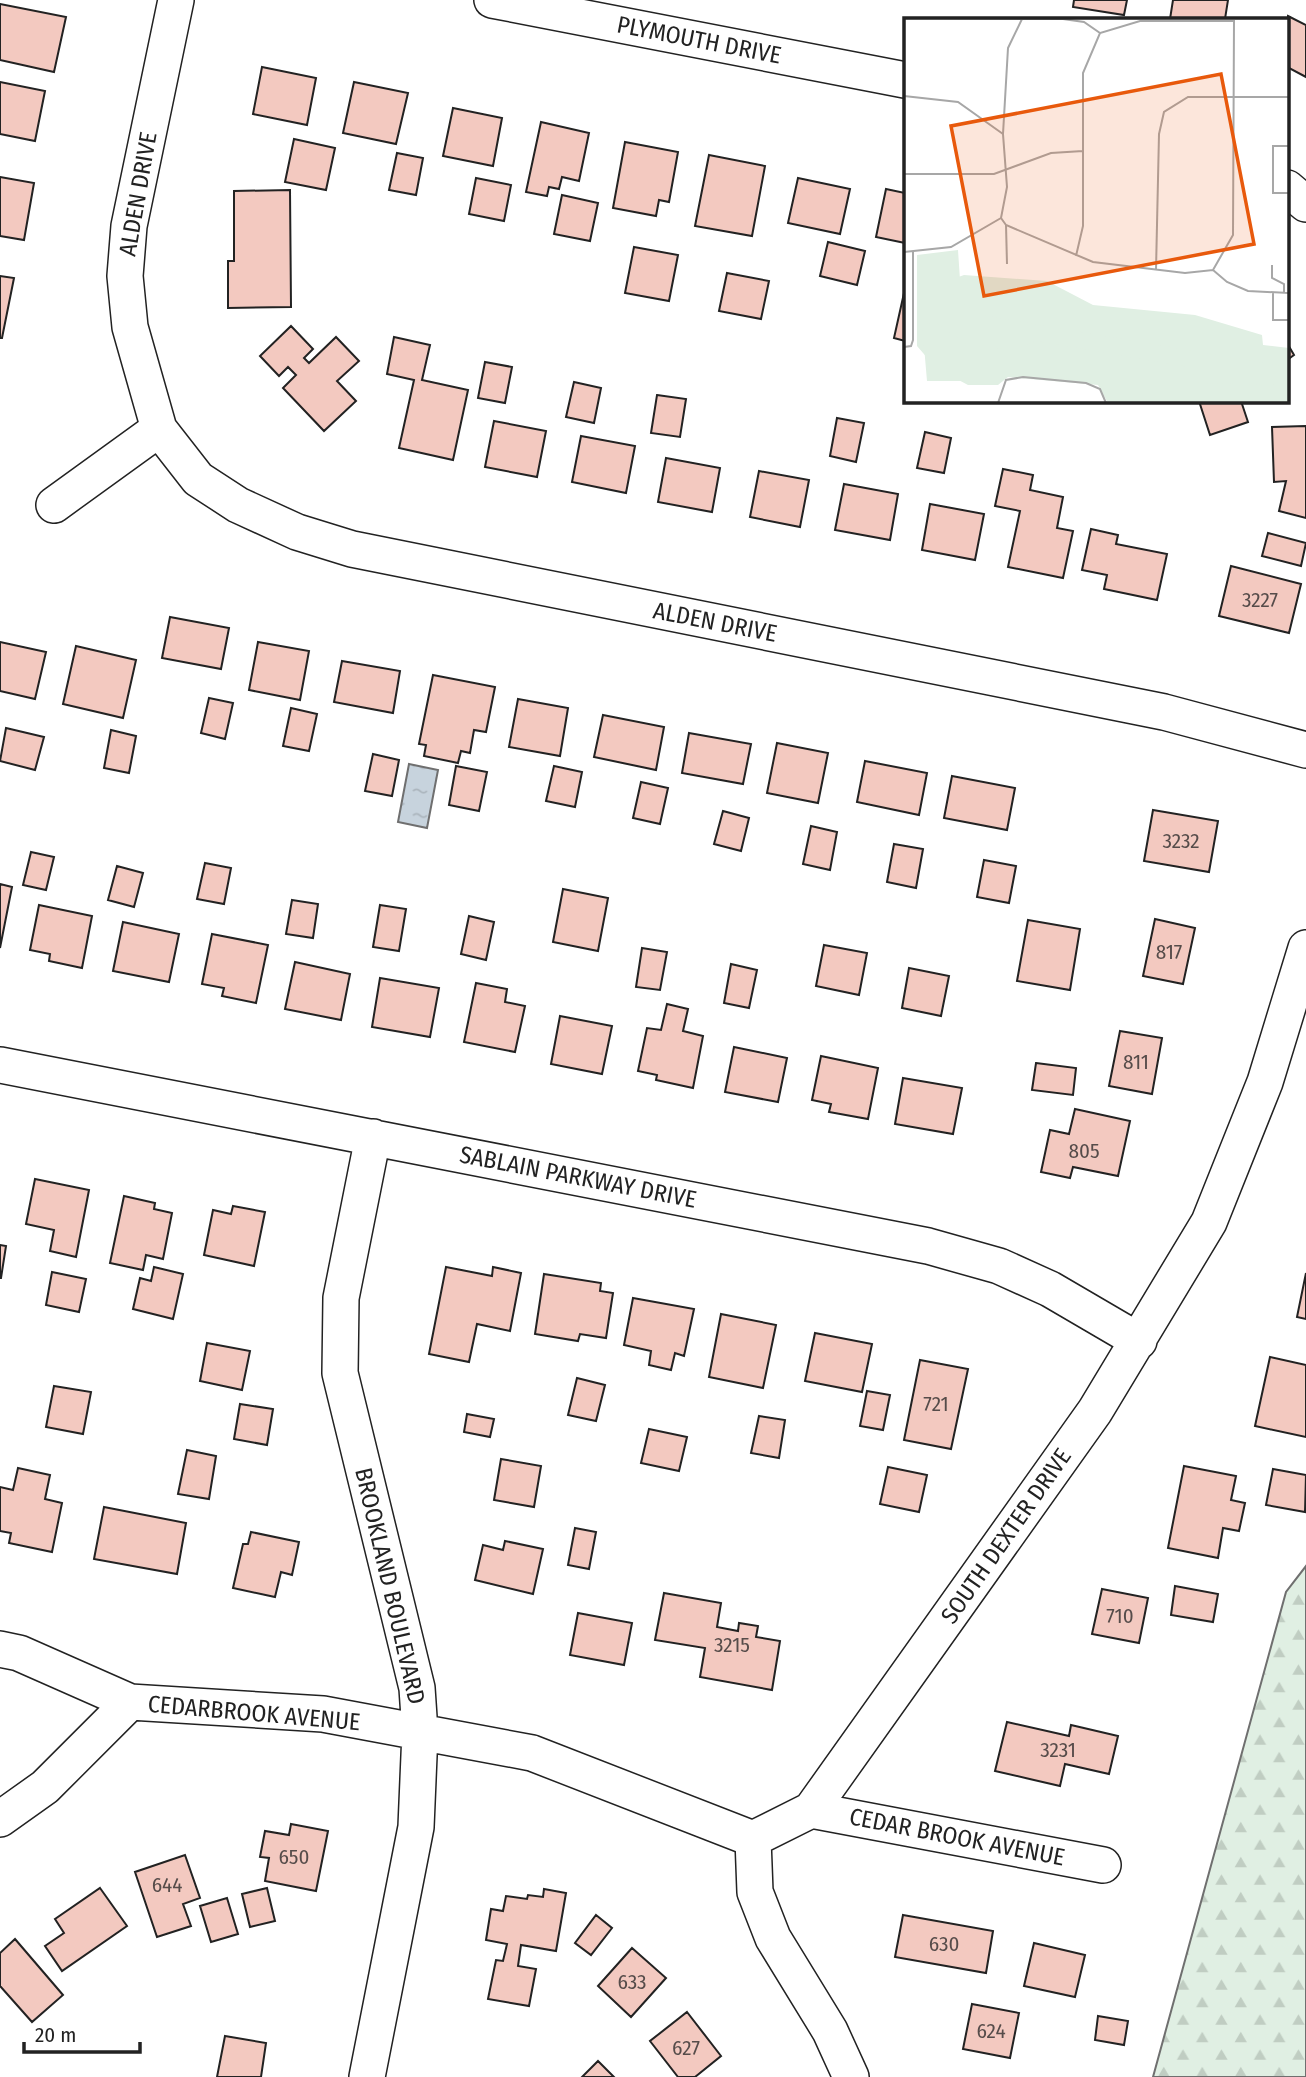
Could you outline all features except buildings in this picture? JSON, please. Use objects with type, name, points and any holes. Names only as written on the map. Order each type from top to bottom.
[{"type":"street","name":"ALDEN DRIVE","points":[[176,0],[129,226],[125,276],[131,327],[159,429],[198,479],[238,505],[297,532],[352,549],[1164,712],[1306,750]]},
{"type":"street","name":"PLYMOUTH DRIVE","points":[[492,0],[904,80]]},
{"type":"street","points":[[1288,189],[1306,204]]},
{"type":"street","points":[[54,505],[159,429]]},
{"type":"street","name":"SOUTH DEXTER DRIVE","points":[[753,1839],[811,1810],[1095,1411],[1139,1341],[1209,1222],[1265,1082],[1306,948]]},
{"type":"street","name":"SABLAIN PARKWAY DRIVE","points":[[0,1065],[928,1246],[999,1266],[1050,1289],[1139,1341]]},
{"type":"street","name":"BROOKLAND BOULEVARD","points":[[367,2077],[416,1827],[420,1732],[417,1688],[341,1373],[341,1298],[373,1137]]},
{"type":"street","name":"CEDARBROOK AVENUE","points":[[0,1649],[19,1653],[130,1702],[323,1714],[533,1753],[753,1839]]},
{"type":"street","points":[[0,1819],[45,1787],[130,1702]]},
{"type":"street","name":"CEDAR BROOK AVENUE","points":[[811,1810],[1103,1865]]},
{"type":"street","points":[[753,1839],[755,1892],[774,1938],[830,2031],[851,2077]]},
{"type":"green space","points":[[1306,1566],[1306,2077],[1153,2077],[1286,1592]]},
{"type":"water","points":[[409,764],[438,770],[427,828],[398,822]]}]
